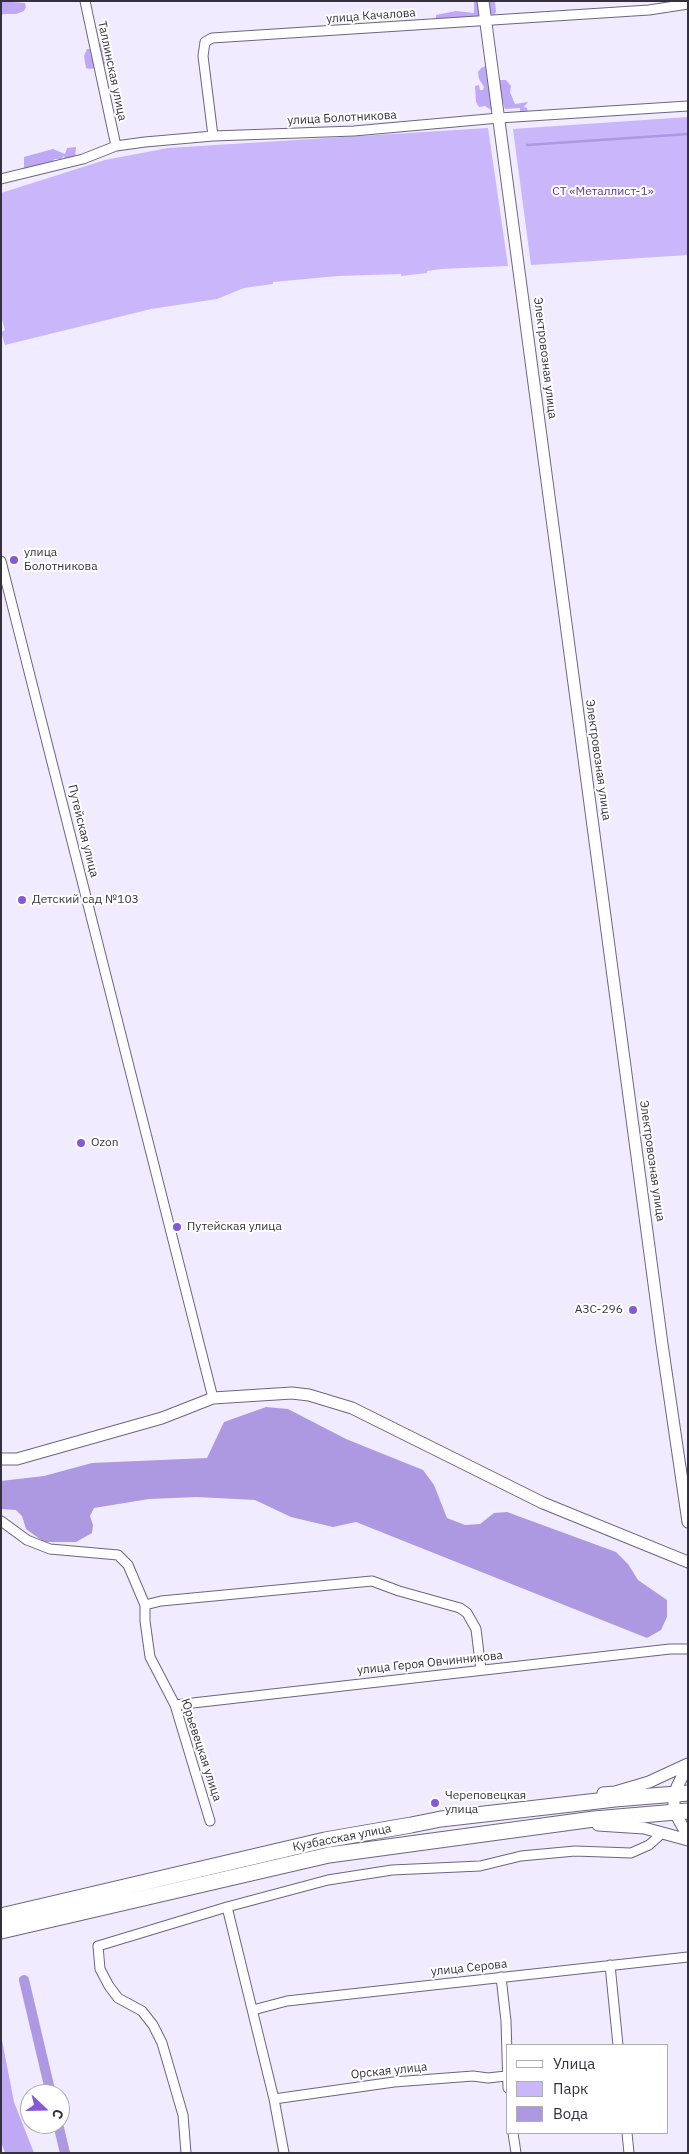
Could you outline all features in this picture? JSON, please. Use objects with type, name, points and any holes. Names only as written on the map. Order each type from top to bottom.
[{"type":"main road","name":"Кузбасская улица","points":[[1,1916],[325,1840],[440,1820],[555,1806],[681,1794]]},
{"type":"main road","name":"Кузбасская улица","points":[[1,1931],[329,1855],[556,1824],[681,1811]]},
{"type":"street","name":"Таллинская улица","points":[[85,1],[116,146]]},
{"type":"street","name":"Электровозная улица","points":[[483,1],[662,1344],[688,1522]]},
{"type":"street","name":"улица Качалова","points":[[213,136],[203,56],[205,42],[219,37],[649,10],[688,4]]},
{"type":"street","name":"улица Болотникова","points":[[1,179],[83,159],[116,146],[213,136],[354,131],[499,118],[688,106]]},
{"type":"street","name":"Путейская улица","points":[[1,561],[213,1398]]},
{"type":"street","points":[[1,1459],[17,1459],[162,1418],[213,1398],[292,1393],[330,1400],[374,1418],[543,1503],[688,1562]]},
{"type":"street","name":"Юрьевецкая улица","points":[[1,1521],[27,1540],[50,1549],[118,1555],[128,1565],[145,1605],[144,1621],[150,1657],[175,1705],[210,1821]]},
{"type":"street","points":[[145,1605],[161,1601],[372,1581],[399,1591],[460,1608],[467,1613],[476,1629],[481,1670]]},
{"type":"street","name":"улица Героя Овчинникова","points":[[175,1705],[670,1649],[688,1649]]},
{"type":"street","points":[[688,1764],[681,1794],[681,1811],[688,1836]]},
{"type":"street","points":[[555,1806],[587,1795],[614,1792],[649,1782],[688,1764]]},
{"type":"street","points":[[556,1824],[612,1825],[660,1832],[688,1840]]},
{"type":"street","points":[[186,2153],[183,2115],[162,2043],[153,2025],[142,2011],[118,1998],[109,1986],[100,1969],[98,1946],[227,1907],[328,1880],[372,1872],[480,1866],[521,1856],[575,1851],[631,1853],[648,1845],[658,1837],[660,1832]]},
{"type":"street","points":[[227,1907],[274,2099],[284,2153]]},
{"type":"street","name":"улица Серова","points":[[253,2010],[288,2001],[688,1957]]},
{"type":"street","points":[[610,1965],[618,2044]]},
{"type":"street","points":[[501,1977],[506,2021],[507,2082]]},
{"type":"street","name":"Орская улица","points":[[274,2099],[394,2082],[473,2076],[488,2078],[506,2076]]},
{"type":"street","points":[[513,2134],[516,2153]]},
{"type":"street","points":[[627,2134],[629,2153]]},
{"type":"green space","name":"СТ «Металлист-1»","points":[[688,117],[688,255],[531,265],[513,129]]},
{"type":"green space","points":[[488,128],[508,266],[441,269],[427,271],[427,273],[401,276],[401,274],[338,276],[273,282],[273,284],[244,288],[217,299],[151,309],[5,345],[1,332],[5,330],[1,316],[1,193],[105,160],[168,148]]},
{"type":"shaded area","points":[[1,1],[25,3],[26,7],[24,11],[16,14],[3,14],[1,17]]},
{"type":"shaded area","points":[[474,1],[495,2],[496,12],[494,15],[490,13],[482,17],[475,16],[471,23],[439,21],[436,19],[436,15],[456,11],[474,13]]},
{"type":"shaded area","points":[[106,43],[109,54],[104,66],[86,68],[84,56],[87,49],[90,49],[91,56],[96,54],[98,44]]},
{"type":"shaded area","points":[[489,65],[491,75],[500,80],[506,80],[511,86],[510,92],[515,104],[528,102],[524,107],[527,108],[528,113],[520,113],[520,108],[505,109],[501,97],[494,112],[485,106],[479,107],[476,102],[475,86],[479,85],[480,90],[483,90],[484,87],[479,79],[478,72],[481,68]]},
{"type":"shaded area","points":[[76,147],[75,159],[65,159],[64,156],[61,159],[54,159],[53,163],[29,170],[24,168],[24,157],[53,149],[65,154],[67,148]]},
{"type":"shaded area","points":[[1,2035],[14,2102],[20,2117],[20,2134],[27,2134],[34,2153],[5,2153],[1,2142]]},
{"type":"water","points":[[266,1407],[288,1409],[346,1439],[423,1470],[434,1485],[447,1518],[465,1525],[480,1524],[494,1513],[507,1512],[616,1552],[628,1564],[638,1580],[667,1600],[667,1617],[661,1630],[647,1638],[356,1522],[333,1527],[291,1517],[255,1500],[196,1497],[149,1499],[94,1508],[90,1516],[93,1525],[92,1533],[76,1542],[44,1542],[26,1529],[22,1516],[16,1510],[1,1509],[1,1481],[44,1476],[92,1463],[207,1458],[224,1422]]},
{"type":"waterway","points":[[527,145],[688,134]]},
{"type":"waterway","points":[[24,1980],[49,2084]]},
{"type":"waterway","points":[[60,2134],[65,2153]]},
{"type":"place","name":"улица Болотникова","points":[[14,560]]},
{"type":"place","name":"Детский сад №103","points":[[22,900]]},
{"type":"place","name":"Ozon","points":[[81,1143]]},
{"type":"place","name":"Путейская улица","points":[[177,1227]]},
{"type":"place","name":"АЗС-296","points":[[633,1310]]},
{"type":"place","name":"Череповецкая улица","points":[[435,1803]]}]
